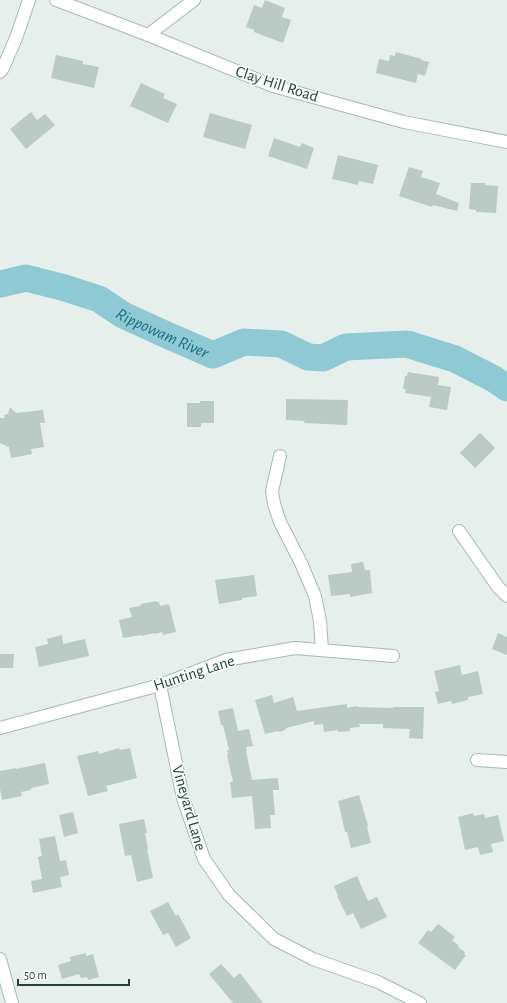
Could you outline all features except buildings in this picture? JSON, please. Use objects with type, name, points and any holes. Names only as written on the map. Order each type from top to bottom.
[{"type":"street","points":[[0,72],[16,38],[29,0]]},
{"type":"street","name":"Clay Hill Road","points":[[56,0],[148,35],[273,86],[404,122],[507,142]]},
{"type":"street","points":[[148,35],[194,0]]},
{"type":"street","points":[[280,456],[272,491],[274,504],[280,522],[301,563],[315,596],[320,621],[322,650]]},
{"type":"street","points":[[459,531],[498,587],[507,596]]},
{"type":"street","name":"Hunting Lane","points":[[0,728],[160,685],[226,660],[296,648],[393,656]]},
{"type":"street","name":"Vineyard Lane","points":[[160,685],[183,798],[204,859],[229,895],[274,939],[313,959],[378,982],[420,1003]]},
{"type":"street","points":[[477,760],[507,762]]},
{"type":"street","points":[[0,959],[12,1003]]},
{"type":"waterway","name":"Rippowam River","points":[[0,284],[26,278],[99,299],[123,315],[213,355],[244,342],[281,344],[308,357],[323,358],[346,347],[407,344],[455,359],[494,379],[507,388]]}]
